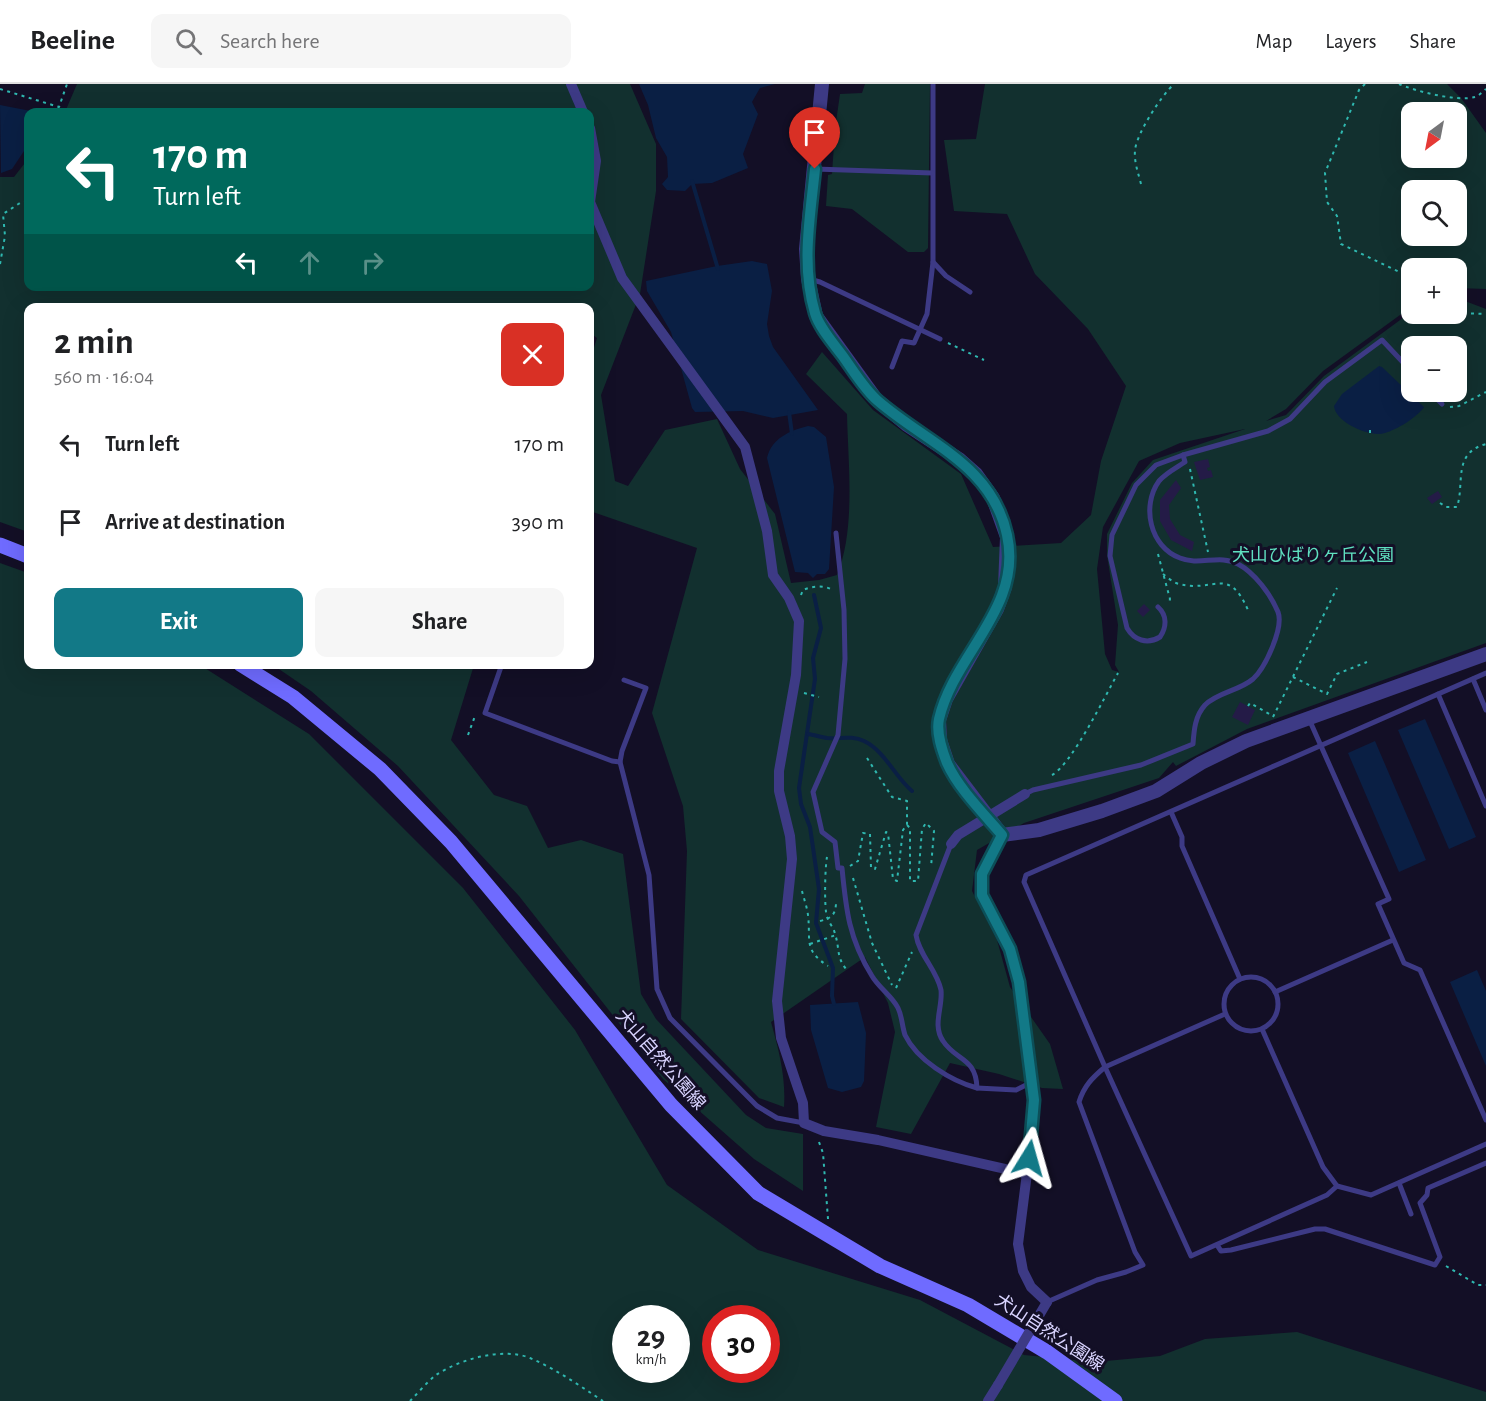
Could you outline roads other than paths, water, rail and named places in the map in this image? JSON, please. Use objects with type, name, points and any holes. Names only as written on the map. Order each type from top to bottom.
[{"type":"main road","points":[[0,545],[24,554]]},
{"type":"main road","name":"犬山自然公園線","points":[[248,669],[293,698],[380,770],[451,842],[671,1106],[758,1192],[880,1266],[968,1305],[1047,1352],[1115,1401]]},
{"type":"street","points":[[571,84],[581,108]]},
{"type":"street","points":[[822,84],[806,249],[808,279],[816,316],[876,399],[907,425],[958,459],[976,474],[993,498],[1007,537],[1005,587],[997,609],[946,699],[939,720],[940,740],[948,765],[1002,835]]},
{"type":"street","points":[[594,150],[596,161],[594,175]]},
{"type":"street","points":[[594,211],[622,278],[745,447],[767,531],[773,575],[789,598],[799,621],[796,675],[779,771],[779,790],[790,836],[792,859],[777,1001],[781,1038],[803,1103],[804,1124],[1027,1174]]},
{"type":"street","points":[[1002,835],[1039,830],[1102,811],[1156,791],[1201,762],[1246,741],[1486,654]]},
{"type":"street","points":[[951,844],[958,835],[1025,794]]},
{"type":"street","points":[[988,1401],[1047,1302],[1031,1287],[1023,1271],[1018,1244],[1034,1125],[1032,1082],[1019,982],[1010,949],[982,895],[982,874],[1002,835]]},
{"type":"lane","points":[[892,367],[902,341],[914,343],[927,314],[933,262],[933,84]]},
{"type":"lane","points":[[815,169],[932,173]]},
{"type":"lane","points":[[933,262],[946,276],[970,292]]},
{"type":"lane","points":[[808,279],[820,282],[940,339]]},
{"type":"lane","points":[[1158,607],[1164,614],[1166,627],[1164,632],[1156,640],[1134,638],[1126,628],[1110,555],[1112,535],[1136,485],[1156,465],[1268,431],[1290,419],[1325,382],[1382,340],[1401,360]]},
{"type":"lane","points":[[1025,794],[1033,790],[1141,765],[1193,744],[1197,718],[1205,705],[1254,678],[1276,638],[1280,627],[1278,611],[1254,575],[1235,562],[1191,561],[1170,553],[1158,540],[1149,518],[1149,502],[1159,482],[1184,458]]},
{"type":"lane","points":[[836,532],[844,610],[845,659],[838,735],[813,792],[822,832],[835,842],[838,868],[846,868],[847,920],[856,948],[873,978],[898,1008],[910,1043],[919,1054],[944,1072],[977,1088],[1016,1090],[1032,1082]]},
{"type":"lane","points":[[500,669],[485,713],[620,762]]},
{"type":"lane","points":[[1337,1186],[1327,1195],[1191,1256],[1024,882],[1026,875],[1486,673]]},
{"type":"lane","points":[[1473,679],[1486,710]]},
{"type":"lane","points":[[624,680],[646,688],[620,762],[650,875],[657,989],[663,1005],[670,1018],[757,1106],[777,1118],[804,1124]]},
{"type":"lane","points":[[1438,694],[1486,806]]},
{"type":"lane","points":[[1309,718],[1389,899],[1378,904],[1393,940],[1404,963],[1419,970],[1486,1120]]},
{"type":"lane","points":[[1171,812],[1182,837],[1182,846],[1240,979]]},
{"type":"lane","points":[[951,844],[916,934],[918,944],[940,984],[942,996],[938,1028],[941,1039],[970,1063],[977,1088]]},
{"type":"lane","points":[[1275,992],[1393,940]]},
{"type":"lane","points":[[1260,978],[1267,982],[1275,992],[1278,1003],[1277,1012],[1273,1020],[1262,1029],[1243,1030],[1235,1026],[1226,1014],[1225,995],[1229,987],[1240,979],[1260,978]]},
{"type":"lane","points":[[1047,1302],[1097,1280],[1143,1265],[1079,1102],[1083,1089],[1105,1067],[1226,1014]]},
{"type":"lane","points":[[1262,1029],[1323,1167],[1337,1186],[1371,1195],[1486,1144]]},
{"type":"lane","points":[[1217,1245],[1221,1251],[1231,1250],[1315,1229],[1325,1229],[1435,1265],[1440,1257],[1420,1203],[1427,1195],[1428,1188],[1486,1163]]},
{"type":"lane","points":[[1399,1183],[1411,1214]]},
{"type":"water","points":[[639,84],[775,84],[760,88],[752,102],[758,114],[743,154],[748,168],[712,183],[692,184],[685,191],[667,190],[662,184],[668,177],[667,157],[656,138],[648,105]]},
{"type":"water","points":[[0,105],[24,110],[24,151],[12,169],[1,173]]},
{"type":"water","points":[[752,261],[767,264],[772,291],[767,324],[773,347],[818,410],[773,418],[743,411],[695,412],[692,408],[671,332],[647,291],[646,281]]},
{"type":"water","points":[[1379,366],[1401,385],[1401,402],[1419,402],[1424,407],[1401,426],[1385,433],[1371,433],[1354,427],[1340,418],[1334,406],[1342,394]]},
{"type":"water","points":[[808,426],[814,427],[826,437],[834,487],[829,569],[825,574],[817,574],[813,578],[808,573],[795,572],[767,458],[773,445],[782,436]]},
{"type":"water","points":[[1425,719],[1476,837],[1449,849],[1398,730]]},
{"type":"water","points":[[1375,741],[1426,860],[1399,872],[1348,753]]},
{"type":"water","points":[[1477,970],[1486,991],[1486,1066],[1450,982]]},
{"type":"water","points":[[858,1002],[866,1033],[864,1081],[861,1087],[842,1092],[828,1088],[811,1030],[810,1005]]},
{"type":"waterway","points":[[692,181],[718,269]]},
{"type":"waterway","points":[[789,412],[792,434]]},
{"type":"waterway","points":[[814,595],[821,628],[813,658],[815,679],[799,788],[801,804],[810,827],[819,889],[816,923],[833,968],[834,1004]]},
{"type":"waterway","points":[[808,734],[827,738],[855,738],[864,741],[878,751],[912,791]]},
{"type":"park label","name":"犬山ひばりヶ丘公園","points":[[1313,556]]}]
